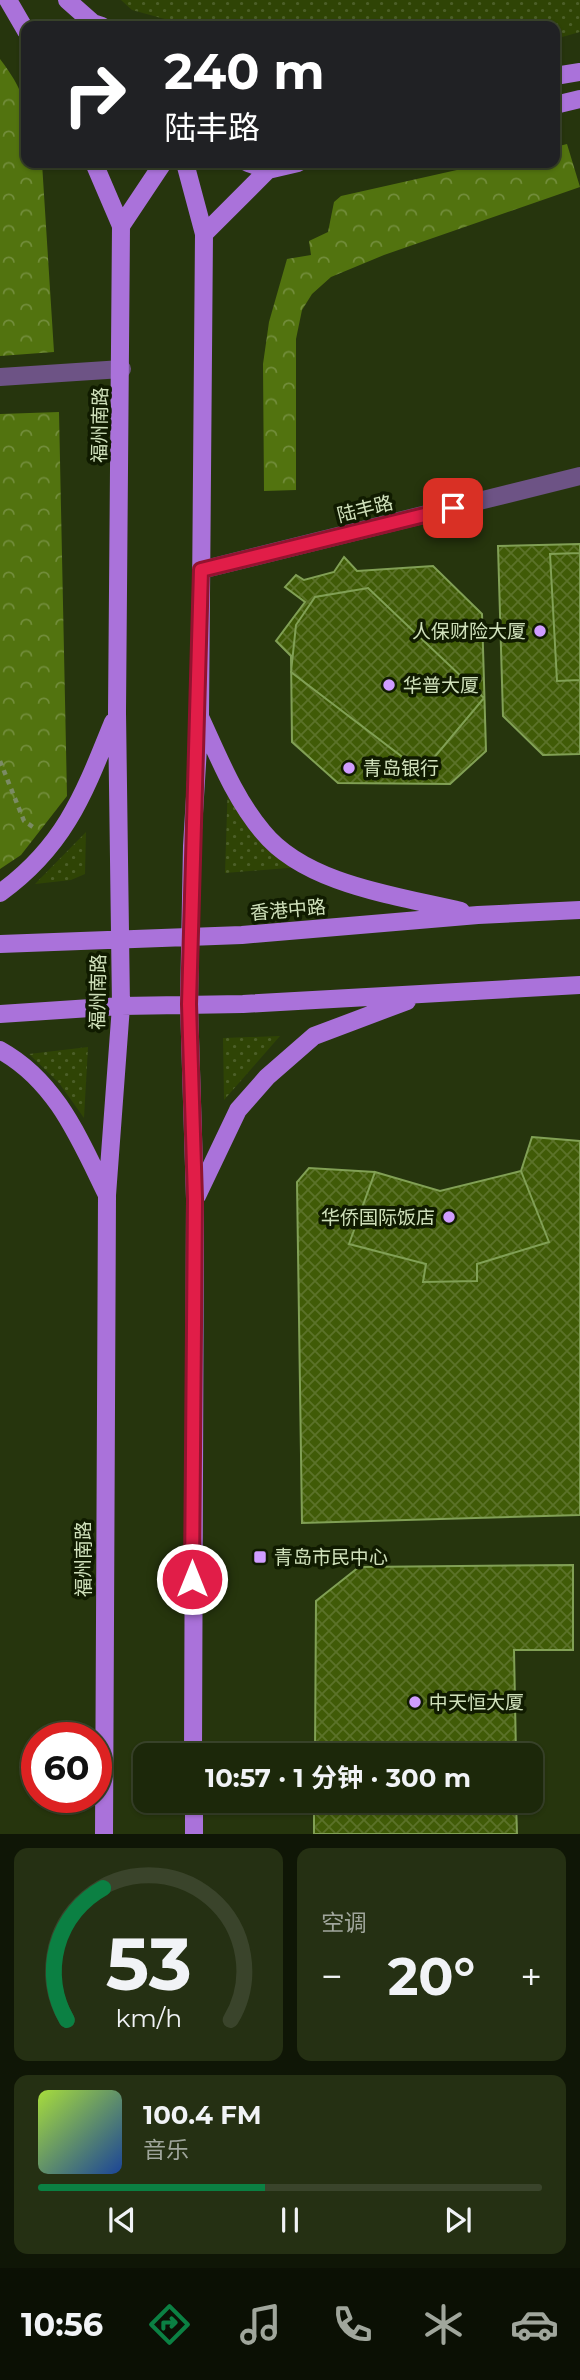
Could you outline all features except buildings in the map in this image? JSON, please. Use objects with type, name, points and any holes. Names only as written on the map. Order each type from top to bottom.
[{"type":"main road","points":[[10,0],[30,21]]},
{"type":"main road","points":[[10,0],[21,21]]},
{"type":"main road","points":[[67,0],[92,21]]},
{"type":"main road","points":[[560,75],[580,72]]},
{"type":"main road","points":[[560,104],[580,99]]},
{"type":"main road","points":[[96,168],[121,226]]},
{"type":"main road","points":[[121,226],[160,168]]},
{"type":"main road","points":[[186,168],[204,234],[200,715],[189,1004],[195,1199],[194,1743]]},
{"type":"main road","points":[[262,168],[268,170]]},
{"type":"main road","points":[[204,234],[268,170],[277,168]]},
{"type":"main road","name":"福州南路","points":[[104,1834],[107,1195],[121,1006],[117,712],[122,369],[121,226]]},
{"type":"main road","points":[[0,893],[23,876],[54,845],[77,807],[117,712]]},
{"type":"main road","points":[[200,715],[228,780],[264,834],[303,865],[345,883],[478,915]]},
{"type":"main road","name":"香港中路","points":[[0,944],[242,935],[478,915],[580,910]]},
{"type":"main road","points":[[0,1014],[580,985]]},
{"type":"main road","points":[[195,1199],[238,1110],[267,1077],[314,1036],[421,995]]},
{"type":"main road","points":[[0,1050],[21,1062],[49,1088],[72,1126],[107,1195]]},
{"type":"main road","points":[[194,1813],[194,1834]]},
{"type":"street","points":[[0,377],[122,369]]},
{"type":"street","name":"陆丰路","points":[[201,570],[580,476]]},
{"type":"path","points":[[0,761],[24,821],[33,827]]},
{"type":"green space","points":[[121,0],[580,0],[580,32],[560,38],[560,21],[172,21],[132,10]]},
{"type":"green space","points":[[0,59],[21,94],[21,168],[42,168],[54,352],[0,356]]},
{"type":"green space","points":[[567,144],[580,187],[384,255],[331,277],[312,294],[302,310],[296,339],[296,490],[264,491],[263,364],[269,322],[287,259],[311,255],[309,241],[328,232],[334,202],[341,196],[466,168],[560,168],[560,146]]},
{"type":"green space","points":[[59,412],[67,796],[21,855],[0,869],[0,414]]},
{"type":"green space","points":[[228,780],[300,867],[225,873]]},
{"type":"green space","points":[[86,832],[85,874],[71,880],[35,884]]},
{"type":"green space","points":[[280,1036],[224,1100],[223,1038]]},
{"type":"green space","points":[[88,1047],[84,1118],[59,1083],[29,1054]]},
{"type":"place","name":"人保财险大厦","points":[[540,631]]},
{"type":"place","name":"华普大厦","points":[[389,685]]},
{"type":"place","name":"青岛银行","points":[[349,768]]},
{"type":"place","name":"华侨国际饭店","points":[[449,1217]]},
{"type":"place","name":"青岛市民中心","points":[[260,1557]]},
{"type":"place","name":"中天恒大厦","points":[[415,1702]]},
{"type":"route","points":[[192,1579],[195,1199],[189,1004],[192,846],[200,715],[201,570],[453,508]]}]
